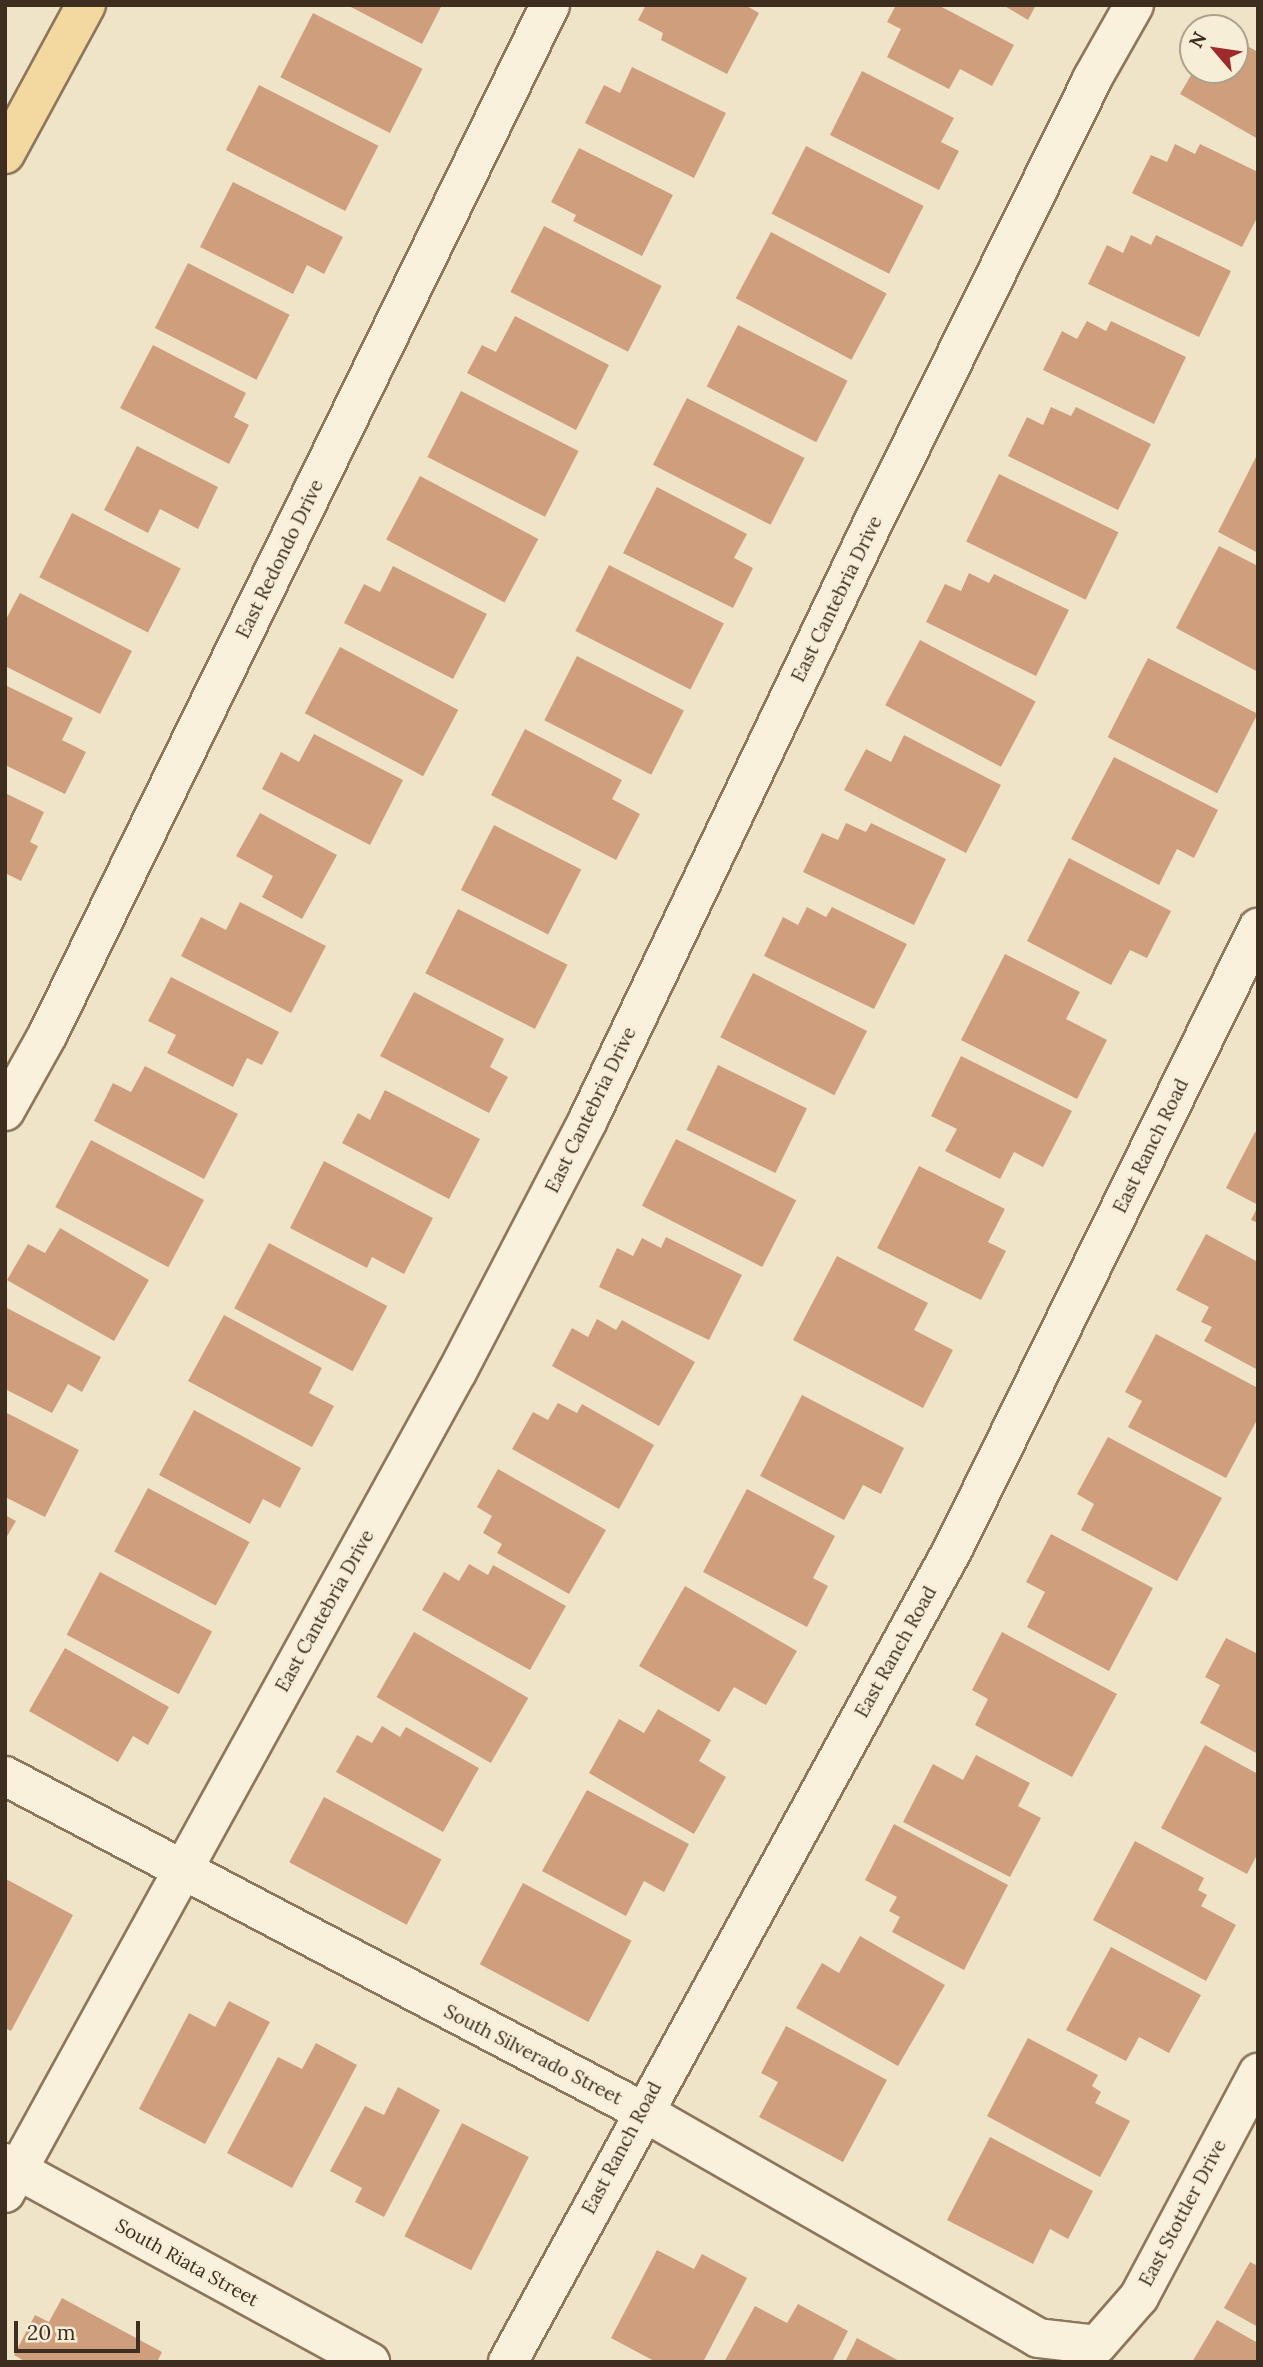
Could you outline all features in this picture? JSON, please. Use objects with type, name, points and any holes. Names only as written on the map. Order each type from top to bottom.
[{"type":"main road","points":[[5,154],[86,5]]},
{"type":"street","name":"East Redondo Drive","points":[[5,1111],[79,971],[550,5]]},
{"type":"street","name":"East Cantebria Drive","points":[[9,2176],[181,1872],[457,1372],[582,1132],[871,527],[1092,79],[1134,5]]},
{"type":"street","name":"East Ranch Road","points":[[508,2362],[642,2111],[954,1547],[1258,928]]},
{"type":"street","name":"South Silverado Street","points":[[5,1776],[181,1872],[642,2111],[1038,2338],[1097,2345]]},
{"type":"street","name":"East Stottler Drive","points":[[1097,2345],[1139,2297],[1258,2073]]},
{"type":"street","name":"South Riata Street","points":[[9,2176],[370,2362]]},
{"type":"building","points":[[347,5],[442,5],[422,44]]},
{"type":"building","points":[[646,5],[745,5],[759,13],[727,74],[661,40],[663,33],[638,20]]},
{"type":"building","points":[[896,5],[938,5],[1014,45],[992,86],[960,69],[949,89],[887,57],[901,29],[887,22]]},
{"type":"building","points":[[1003,5],[1036,5],[1028,20]]},
{"type":"building","points":[[313,13],[423,69],[390,133],[280,77]]},
{"type":"building","points":[[1249,47],[1258,52],[1258,139],[1180,94],[1186,84],[1249,84]]},
{"type":"building","points":[[632,67],[726,113],[694,178],[585,123],[604,85],[620,93]]},
{"type":"building","points":[[862,71],[954,118],[941,142],[959,151],[939,190],[830,135]]},
{"type":"building","points":[[259,85],[378,146],[345,211],[226,150]]},
{"type":"building","points":[[1175,144],[1195,154],[1200,144],[1258,172],[1258,216],[1242,247],[1132,193],[1151,155],[1167,162]]},
{"type":"building","points":[[806,146],[924,206],[889,274],[771,214]]},
{"type":"building","points":[[579,148],[673,195],[642,256],[573,221],[576,215],[551,202]]},
{"type":"building","points":[[233,182],[343,237],[324,274],[307,265],[293,294],[200,247]]},
{"type":"building","points":[[544,226],[662,286],[628,352],[510,292]]},
{"type":"building","points":[[771,232],[887,294],[851,360],[736,298]]},
{"type":"building","points":[[1131,235],[1151,245],[1156,235],[1231,271],[1199,337],[1088,284],[1107,245],[1123,253]]},
{"type":"building","points":[[188,263],[290,315],[256,380],[155,328]]},
{"type":"building","points":[[515,316],[609,365],[576,430],[467,373],[482,345],[496,352]]},
{"type":"building","points":[[1087,321],[1106,331],[1111,321],[1186,357],[1154,424],[1043,370],[1062,331],[1077,339]]},
{"type":"building","points":[[738,325],[848,381],[816,442],[707,386]]},
{"type":"building","points":[[153,345],[246,393],[234,417],[249,425],[229,464],[120,408]]},
{"type":"building","points":[[461,391],[579,451],[545,517],[427,457]]},
{"type":"building","points":[[687,398],[805,458],[771,525],[653,465]]},
{"type":"building","points":[[1051,407],[1071,416],[1076,407],[1151,444],[1118,510],[1008,456],[1027,417],[1043,425]]},
{"type":"building","points":[[137,446],[218,487],[198,529],[160,509],[148,533],[104,510]]},
{"type":"building","points":[[1258,453],[1258,553],[1218,532]]},
{"type":"building","points":[[999,474],[1119,532],[1086,600],[966,541]]},
{"type":"building","points":[[420,476],[538,539],[505,602],[386,540]]},
{"type":"building","points":[[657,487],[747,534],[734,558],[753,568],[733,608],[623,553]]},
{"type":"building","points":[[72,513],[181,568],[148,633],[39,577]]},
{"type":"building","points":[[1219,546],[1258,566],[1258,672],[1176,628]]},
{"type":"building","points":[[609,565],[724,624],[690,689],[575,631]]},
{"type":"building","points":[[393,566],[487,614],[453,679],[344,623],[364,584],[380,592]]},
{"type":"building","points":[[969,573],[989,583],[994,574],[1069,610],[1036,676],[926,622],[945,584],[961,591]]},
{"type":"building","points":[[20,593],[132,651],[100,714],[5,666],[5,621]]},
{"type":"building","points":[[920,640],[1036,702],[1001,767],[885,705]]},
{"type":"building","points":[[340,647],[458,710],[423,776],[305,713]]},
{"type":"building","points":[[577,656],[684,710],[651,775],[544,720]]},
{"type":"building","points":[[1148,658],[1258,714],[1217,793],[1108,737]]},
{"type":"building","points":[[5,685],[73,718],[62,740],[86,752],[65,794],[5,765]]},
{"type":"building","points":[[525,729],[622,780],[612,799],[640,814],[616,860],[491,795]]},
{"type":"building","points":[[314,734],[403,780],[370,845],[262,789],[281,752],[299,762]]},
{"type":"building","points":[[904,735],[1001,785],[966,853],[844,790],[866,749],[891,762]]},
{"type":"building","points":[[1114,757],[1218,810],[1194,858],[1177,849],[1159,885],[1071,839]]},
{"type":"building","points":[[5,793],[44,812],[30,842],[38,846],[21,881],[5,873]]},
{"type":"building","points":[[260,813],[337,855],[302,919],[262,897],[273,876],[236,856]]},
{"type":"building","points":[[846,823],[866,832],[871,823],[946,859],[914,925],[803,872],[822,833],[838,840]]},
{"type":"building","points":[[494,825],[581,869],[548,935],[461,890]]},
{"type":"building","points":[[1069,858],[1171,911],[1147,958],[1130,950],[1111,985],[1027,941]]},
{"type":"building","points":[[240,902],[326,946],[291,1013],[181,956],[201,917],[226,930]]},
{"type":"building","points":[[807,907],[826,917],[832,907],[907,944],[874,1009],[764,956],[783,917],[798,925]]},
{"type":"building","points":[[458,909],[568,965],[535,1029],[425,973]]},
{"type":"building","points":[[1005,954],[1080,992],[1066,1019],[1107,1040],[1077,1099],[961,1040]]},
{"type":"building","points":[[753,973],[867,1031],[834,1095],[720,1037]]},
{"type":"building","points":[[171,977],[279,1032],[262,1065],[247,1058],[233,1087],[167,1053],[176,1035],[148,1021]]},
{"type":"building","points":[[414,992],[504,1039],[490,1067],[508,1077],[489,1113],[380,1056]]},
{"type":"building","points":[[961,1056],[1072,1111],[1043,1167],[1014,1152],[1000,1179],[945,1151],[957,1129],[931,1116]]},
{"type":"building","points":[[718,1065],[807,1108],[775,1173],[686,1130]]},
{"type":"building","points":[[145,1066],[238,1114],[204,1179],[94,1121],[113,1083],[131,1092]]},
{"type":"building","points":[[385,1090],[480,1139],[449,1199],[342,1143],[358,1113],[370,1120]]},
{"type":"building","points":[[1255,1132],[1258,1134],[1258,1205],[1226,1188]]},
{"type":"building","points":[[676,1139],[796,1200],[762,1267],[642,1206]]},
{"type":"building","points":[[91,1140],[204,1200],[168,1267],[55,1207]]},
{"type":"building","points":[[324,1161],[433,1218],[404,1274],[372,1257],[367,1268],[290,1228]]},
{"type":"building","points":[[919,1166],[1005,1209],[988,1242],[1006,1251],[981,1300],[877,1248]]},
{"type":"building","points":[[1258,1206],[1258,1223],[1251,1220]]},
{"type":"building","points":[[60,1228],[149,1280],[114,1341],[7,1280],[28,1244],[45,1253]]},
{"type":"building","points":[[1206,1234],[1258,1262],[1258,1370],[1204,1341],[1212,1327],[1201,1322],[1209,1307],[1176,1290]]},
{"type":"building","points":[[666,1237],[742,1275],[709,1340],[599,1287],[617,1248],[633,1256],[642,1238],[661,1248]]},
{"type":"building","points":[[269,1243],[387,1306],[353,1371],[234,1308]]},
{"type":"building","points":[[837,1256],[928,1303],[914,1330],[953,1350],[923,1408],[793,1340]]},
{"type":"building","points":[[5,1307],[101,1357],[82,1392],[68,1384],[52,1413],[5,1389]]},
{"type":"building","points":[[224,1315],[322,1368],[309,1393],[334,1406],[312,1447],[188,1381]]},
{"type":"building","points":[[597,1319],[616,1330],[622,1320],[695,1362],[659,1426],[552,1366],[572,1328],[588,1337]]},
{"type":"building","points":[[1156,1334],[1258,1388],[1258,1418],[1226,1478],[1128,1427],[1142,1401],[1125,1392]]},
{"type":"building","points":[[802,1395],[904,1448],[881,1494],[863,1485],[844,1520],[760,1476]]},
{"type":"building","points":[[558,1403],[577,1413],[582,1404],[654,1445],[619,1509],[512,1449],[533,1412],[548,1420]]},
{"type":"building","points":[[194,1410],[301,1468],[280,1508],[263,1499],[250,1524],[159,1475]]},
{"type":"building","points":[[5,1412],[79,1450],[45,1517],[5,1497]]},
{"type":"building","points":[[1108,1437],[1222,1498],[1177,1581],[1081,1530],[1094,1504],[1077,1494]]},
{"type":"building","points":[[498,1469],[606,1530],[569,1594],[497,1553],[502,1544],[483,1533],[492,1516],[477,1507]]},
{"type":"building","points":[[148,1488],[250,1542],[216,1606],[114,1552]]},
{"type":"building","points":[[747,1489],[835,1536],[813,1578],[828,1586],[807,1627],[703,1572]]},
{"type":"building","points":[[5,1515],[16,1521],[5,1540]]},
{"type":"building","points":[[1051,1534],[1153,1588],[1109,1671],[1027,1627],[1045,1592],[1026,1582]]},
{"type":"building","points":[[469,1564],[488,1575],[493,1565],[566,1606],[530,1670],[422,1610],[444,1572],[459,1581]]},
{"type":"building","points":[[100,1572],[212,1632],[179,1694],[67,1635]]},
{"type":"building","points":[[685,1586],[797,1651],[766,1705],[734,1687],[719,1712],[639,1666]]},
{"type":"building","points":[[414,1632],[528,1698],[491,1763],[376,1697]]},
{"type":"building","points":[[1002,1632],[1117,1694],[1072,1777],[975,1725],[988,1699],[972,1690]]},
{"type":"building","points":[[1226,1638],[1258,1654],[1258,1754],[1200,1723],[1220,1685],[1205,1677]]},
{"type":"building","points":[[65,1648],[169,1707],[148,1745],[133,1736],[118,1762],[29,1711]]},
{"type":"building","points":[[658,1709],[711,1740],[699,1761],[726,1777],[694,1834],[589,1773],[619,1719],[644,1733]]},
{"type":"building","points":[[382,1726],[400,1737],[406,1727],[479,1768],[443,1832],[336,1772],[357,1735],[372,1743]]},
{"type":"building","points":[[1205,1745],[1258,1774],[1258,1853],[1247,1874],[1161,1828]]},
{"type":"building","points":[[976,1755],[1030,1783],[1018,1806],[1041,1818],[1010,1877],[903,1822],[933,1764],[963,1780]]},
{"type":"building","points":[[587,1790],[689,1844],[664,1892],[644,1881],[626,1916],[542,1871]]},
{"type":"building","points":[[324,1797],[441,1859],[407,1925],[289,1862]]},
{"type":"building","points":[[894,1824],[1008,1885],[964,1970],[892,1932],[900,1917],[889,1911],[897,1897],[865,1880]]},
{"type":"building","points":[[1135,1841],[1204,1878],[1198,1890],[1207,1895],[1201,1906],[1236,1925],[1206,1981],[1093,1920]]},
{"type":"building","points":[[6,1879],[73,1915],[11,2031],[5,2028]]},
{"type":"building","points":[[523,1883],[632,1941],[588,2022],[480,1964]]},
{"type":"building","points":[[860,1936],[945,1985],[898,2066],[796,2008],[822,1963],[839,1973]]},
{"type":"building","points":[[1111,1947],[1201,1995],[1169,2053],[1139,2037],[1126,2061],[1066,2030]]},
{"type":"building","points":[[229,2001],[270,2022],[205,2144],[139,2109],[189,2013],[215,2027]]},
{"type":"building","points":[[786,2026],[887,2080],[843,2162],[759,2117],[778,2082],[761,2073]]},
{"type":"building","points":[[1028,2038],[1098,2075],[1092,2086],[1101,2092],[1095,2103],[1130,2121],[1100,2177],[987,2116]]},
{"type":"building","points":[[316,2043],[357,2065],[292,2188],[227,2153],[278,2057],[302,2069]]},
{"type":"building","points":[[398,2087],[440,2110],[384,2217],[355,2202],[362,2188],[330,2171],[365,2106],[384,2115]]},
{"type":"building","points":[[462,2123],[529,2157],[471,2270],[404,2236]]},
{"type":"building","points":[[990,2137],[1093,2191],[1068,2239],[1050,2229],[1033,2264],[947,2220]]},
{"type":"building","points":[[657,2250],[694,2269],[702,2254],[747,2278],[703,2362],[656,2362],[611,2338]]},
{"type":"building","points":[[1250,2262],[1258,2266],[1258,2327],[1224,2308]]},
{"type":"building","points":[[62,2298],[162,2352],[157,2362],[26,2362],[14,2355],[35,2315],[49,2322]]},
{"type":"building","points":[[798,2304],[848,2331],[832,2362],[724,2362],[755,2306],[787,2323]]},
{"type":"building","points":[[1217,2320],[1258,2343],[1258,2362],[1192,2362]]},
{"type":"building","points":[[857,2338],[901,2362],[845,2362]]}]
